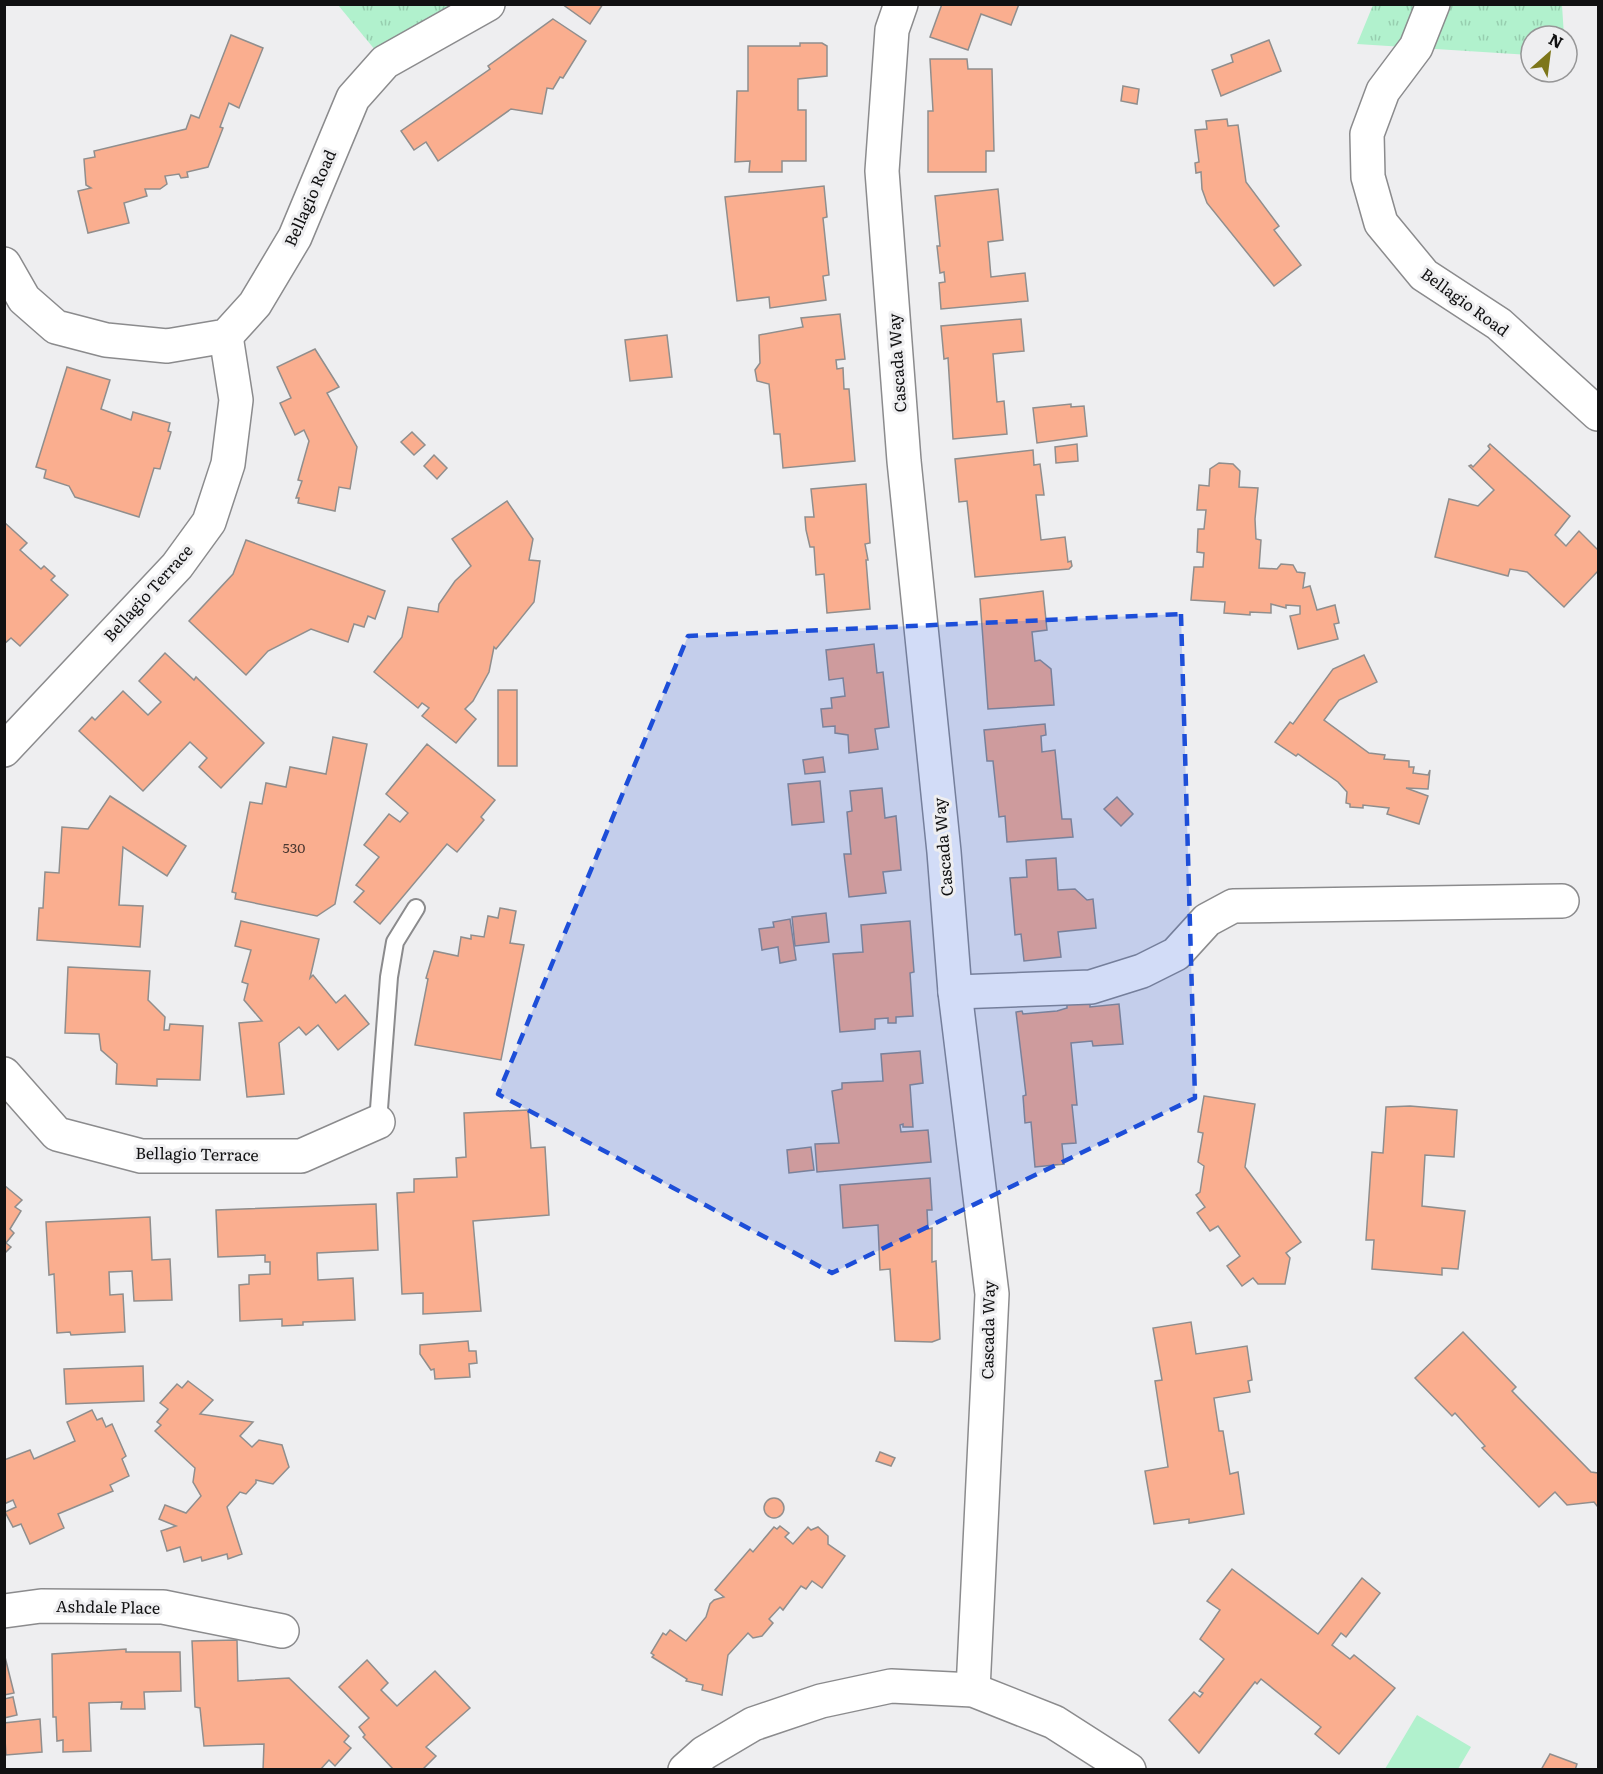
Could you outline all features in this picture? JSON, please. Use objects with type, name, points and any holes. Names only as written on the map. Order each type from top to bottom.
[{"type":"street","name":"Bellagio Road","points":[[226,336],[255,304],[295,237],[353,98],[385,62],[488,4]]},
{"type":"street","name":"Cascada Way","points":[[901,4],[892,30],[882,171],[904,461],[944,852],[955,992],[992,1294],[973,1690]]},
{"type":"street","name":"Bellagio Road","points":[[1433,4],[1416,47],[1383,91],[1367,134],[1368,177],[1381,224],[1424,275],[1499,324],[1599,414]]},
{"type":"street","points":[[4,264],[24,299],[56,327],[106,340],[167,346],[226,336]]},
{"type":"street","name":"Bellagio Terrace","points":[[4,750],[177,566],[209,522],[228,464],[236,400],[226,336]]},
{"type":"street","points":[[955,992],[1091,987],[1142,971],[1176,954],[1206,920],[1233,906],[1562,901]]},
{"type":"street","name":"Bellagio Terrace","points":[[4,1074],[57,1134],[141,1156],[302,1156],[378,1122]]},
{"type":"street","name":"Ashdale Place","points":[[4,1611],[41,1606],[163,1607],[282,1631]]},
{"type":"street","points":[[685,1770],[704,1753],[753,1724],[821,1701],[891,1686],[973,1690],[1054,1722],[1129,1770]]},
{"type":"lane","points":[[378,1122],[389,977],[395,942],[416,908]]},
{"type":"highlighted area","points":[[1181,614],[1195,1098],[832,1273],[498,1094],[688,636]]},
{"type":"green space","points":[[338,5],[488,5],[385,62]]},
{"type":"green space","points":[[1373,5],[1562,5],[1563,24],[1519,24],[1519,54],[1357,44]]},
{"type":"green space","points":[[1417,1715],[1471,1747],[1458,1769],[1385,1769]]},
{"type":"building","points":[[562,4],[603,4],[590,24]]},
{"type":"building","points":[[942,4],[1019,4],[1011,25],[981,14],[968,50],[930,37]]},
{"type":"building","points":[[553,19],[586,41],[563,78],[560,77],[553,89],[547,88],[542,114],[511,109],[438,161],[426,142],[414,150],[401,131],[490,69],[488,66]]},
{"type":"building","points":[[231,35],[263,48],[239,108],[229,103],[220,127],[223,128],[208,167],[187,172],[188,177],[181,178],[179,174],[165,176],[167,184],[160,189],[145,189],[147,196],[124,203],[129,223],[88,233],[78,191],[91,188],[86,185],[84,159],[95,157],[94,151],[186,129],[191,115],[199,118]]},
{"type":"building","points":[[1269,40],[1281,71],[1221,96],[1212,70],[1233,62],[1231,55]]},
{"type":"building","points":[[800,43],[822,43],[827,46],[827,76],[798,79],[798,110],[806,110],[806,161],[782,161],[782,172],[749,172],[750,161],[735,162],[737,91],[748,91],[748,46],[800,46]]},
{"type":"building","points":[[930,59],[967,59],[968,69],[992,69],[994,151],[986,151],[986,172],[928,172],[928,111],[933,111]]},
{"type":"building","points":[[1123,86],[1139,89],[1137,104],[1121,101]]},
{"type":"building","points":[[1227,119],[1228,126],[1238,125],[1246,182],[1279,226],[1274,230],[1301,265],[1274,286],[1207,203],[1202,189],[1201,172],[1196,173],[1195,163],[1199,162],[1195,130],[1207,129],[1206,121]]},
{"type":"building","points":[[824,186],[827,217],[823,218],[829,275],[823,276],[826,300],[770,308],[769,297],[737,301],[725,197]]},
{"type":"building","points":[[998,189],[1003,240],[988,242],[991,277],[1025,273],[1028,301],[941,309],[939,283],[945,282],[944,272],[940,273],[935,196]]},
{"type":"building","points":[[840,314],[845,359],[836,360],[837,369],[843,368],[844,389],[849,389],[855,461],[783,468],[780,434],[774,434],[769,384],[757,381],[755,370],[760,363],[759,335],[803,327],[801,318]]},
{"type":"building","points":[[1021,319],[1024,351],[993,354],[997,402],[1004,401],[1007,434],[953,439],[948,358],[944,359],[941,326]]},
{"type":"building","points":[[667,335],[672,377],[630,381],[625,340]]},
{"type":"building","points":[[315,349],[339,387],[327,393],[357,447],[350,489],[339,487],[335,511],[298,503],[299,498],[296,498],[302,481],[298,480],[309,441],[304,430],[295,435],[280,403],[291,398],[277,367]]},
{"type":"building","points":[[67,367],[110,380],[101,409],[131,420],[133,412],[170,423],[168,431],[171,432],[160,469],[154,468],[139,517],[75,497],[69,486],[44,478],[46,470],[36,467]]},
{"type":"building","points":[[1071,404],[1071,407],[1084,406],[1087,436],[1037,443],[1033,408]]},
{"type":"building","points":[[412,432],[425,445],[414,455],[401,442]]},
{"type":"building","points":[[1077,444],[1078,461],[1056,463],[1055,447]]},
{"type":"building","points":[[1490,444],[1570,516],[1555,535],[1566,546],[1579,531],[1598,550],[1598,571],[1564,607],[1527,572],[1510,569],[1508,576],[1435,557],[1449,499],[1478,506],[1494,490],[1469,466],[1473,467],[1490,449],[1488,446]]},
{"type":"building","points":[[1033,450],[1034,465],[1040,464],[1044,495],[1036,495],[1041,540],[1065,537],[1068,562],[1071,561],[1072,566],[1069,569],[975,577],[967,501],[959,502],[955,459]]},
{"type":"building","points":[[434,455],[447,468],[437,479],[424,466]]},
{"type":"building","points":[[1219,463],[1233,464],[1240,471],[1239,487],[1258,488],[1255,519],[1256,539],[1261,540],[1259,568],[1277,569],[1281,564],[1293,565],[1297,572],[1305,573],[1303,588],[1310,586],[1317,610],[1335,605],[1339,623],[1334,624],[1338,639],[1298,649],[1290,616],[1300,614],[1300,606],[1286,605],[1286,608],[1271,604],[1271,613],[1250,612],[1250,615],[1224,613],[1225,602],[1191,600],[1194,567],[1203,567],[1204,553],[1197,552],[1198,529],[1204,529],[1206,510],[1197,510],[1199,485],[1209,486],[1210,469]]},
{"type":"building","points":[[866,484],[870,543],[865,544],[870,609],[827,613],[824,574],[816,575],[814,547],[810,547],[806,530],[805,517],[814,517],[811,489]]},
{"type":"building","points":[[507,501],[533,539],[529,560],[540,561],[534,602],[496,649],[494,647],[489,672],[473,701],[465,709],[476,719],[456,743],[422,716],[429,708],[422,703],[418,708],[374,672],[402,637],[408,607],[438,612],[439,604],[455,581],[471,566],[452,539]]},
{"type":"building","points":[[4,522],[27,543],[20,550],[41,569],[44,566],[55,576],[51,580],[68,595],[20,646],[11,638],[4,644]]},
{"type":"building","points":[[246,540],[385,591],[375,619],[368,616],[364,627],[354,624],[348,642],[311,629],[268,651],[246,675],[189,621],[233,574]]},
{"type":"building","points":[[1043,591],[1047,630],[1032,632],[1035,661],[1040,660],[1051,669],[1054,705],[988,709],[980,599]]},
{"type":"building","points":[[874,644],[877,673],[883,672],[889,727],[875,729],[878,749],[849,753],[848,735],[835,733],[835,726],[823,727],[821,709],[832,708],[831,698],[845,696],[843,678],[829,680],[826,650]]},
{"type":"building","points":[[165,653],[194,680],[196,677],[264,743],[221,788],[199,767],[207,758],[190,742],[143,791],[79,731],[92,717],[95,720],[123,691],[148,715],[161,702],[139,681]]},
{"type":"building","points":[[1364,655],[1377,682],[1339,700],[1324,720],[1369,753],[1385,755],[1384,759],[1409,761],[1409,767],[1414,767],[1413,773],[1428,775],[1430,770],[1428,789],[1406,788],[1428,796],[1419,824],[1387,814],[1389,808],[1363,805],[1363,808],[1350,807],[1350,804],[1346,803],[1347,792],[1338,782],[1298,754],[1296,756],[1275,742],[1290,722],[1293,724],[1333,669]]},
{"type":"building","points":[[498,690],[517,690],[517,766],[498,766]]},
{"type":"building","points":[[1045,724],[1046,735],[1041,736],[1042,752],[1055,750],[1062,819],[1071,819],[1073,837],[1007,842],[1005,816],[999,817],[993,761],[987,761],[984,730]]},
{"type":"building","points":[[333,737],[367,744],[335,904],[317,916],[235,899],[236,893],[232,892],[250,802],[262,804],[266,783],[286,787],[290,767],[326,774]]},
{"type":"building","points":[[427,744],[495,800],[481,817],[484,820],[457,852],[447,844],[380,924],[354,902],[364,891],[356,885],[379,857],[364,845],[389,814],[400,822],[408,813],[386,794]]},
{"type":"building","points":[[823,757],[825,772],[805,774],[803,760]]},
{"type":"building","points":[[820,781],[824,822],[792,825],[788,784]]},
{"type":"building","points":[[882,788],[885,818],[896,816],[901,870],[883,872],[886,893],[849,897],[844,854],[851,854],[847,812],[852,811],[850,791]]},
{"type":"building","points":[[110,796],[186,846],[167,876],[123,847],[119,905],[143,906],[140,947],[37,940],[39,908],[43,908],[45,872],[59,873],[62,827],[88,829]]},
{"type":"building","points":[[1117,797],[1133,814],[1121,826],[1104,809]]},
{"type":"building","points":[[1056,858],[1058,890],[1075,889],[1087,900],[1093,899],[1096,928],[1058,932],[1061,957],[1024,961],[1021,934],[1015,935],[1010,878],[1027,877],[1026,860]]},
{"type":"building","points":[[500,908],[516,911],[510,943],[524,945],[501,1060],[415,1045],[428,979],[426,978],[434,951],[458,956],[461,937],[471,939],[471,935],[484,937],[488,916],[498,918]]},
{"type":"building","points":[[826,913],[829,942],[795,946],[792,917]]},
{"type":"building","points":[[790,919],[796,960],[780,963],[778,947],[762,950],[759,929],[774,927],[773,922]]},
{"type":"building","points":[[241,921],[319,939],[310,978],[313,975],[336,1003],[345,995],[369,1024],[338,1050],[318,1025],[306,1035],[299,1027],[279,1043],[284,1094],[247,1097],[239,1023],[262,1021],[244,1000],[248,984],[242,982],[251,950],[235,946]]},
{"type":"building","points":[[910,921],[914,972],[910,973],[913,1016],[896,1017],[896,1023],[888,1023],[888,1018],[875,1019],[875,1029],[840,1032],[833,954],[863,952],[861,925]]},
{"type":"building","points":[[68,967],[150,971],[148,1000],[165,1017],[164,1030],[169,1030],[170,1024],[203,1026],[200,1080],[157,1079],[157,1086],[116,1084],[117,1064],[101,1050],[99,1034],[65,1033]]},
{"type":"building","points":[[1090,1002],[1090,1007],[1119,1004],[1123,1044],[1093,1046],[1092,1041],[1071,1043],[1077,1105],[1072,1105],[1076,1143],[1062,1144],[1064,1164],[1035,1167],[1031,1122],[1025,1123],[1023,1096],[1026,1095],[1016,1012],[1022,1011],[1023,1014],[1057,1011],[1067,1008],[1067,1004]]},
{"type":"building","points":[[920,1051],[923,1083],[910,1085],[913,1127],[900,1125],[901,1132],[928,1130],[931,1162],[817,1172],[815,1144],[839,1143],[832,1091],[842,1089],[842,1083],[883,1081],[881,1054]]},
{"type":"building","points":[[1204,1096],[1255,1104],[1245,1167],[1301,1242],[1286,1253],[1290,1258],[1285,1284],[1258,1284],[1253,1278],[1242,1286],[1227,1266],[1240,1256],[1218,1226],[1210,1231],[1197,1213],[1205,1207],[1196,1195],[1200,1192],[1204,1166],[1198,1162],[1203,1133],[1198,1132]]},
{"type":"building","points":[[1410,1106],[1457,1110],[1454,1157],[1425,1155],[1422,1206],[1465,1211],[1458,1269],[1442,1268],[1442,1275],[1372,1269],[1374,1240],[1366,1240],[1372,1152],[1383,1153],[1386,1107]]},
{"type":"building","points":[[528,1110],[531,1148],[545,1147],[549,1215],[473,1221],[481,1311],[423,1314],[423,1293],[402,1294],[397,1193],[414,1192],[414,1179],[457,1177],[456,1158],[466,1157],[464,1113]]},
{"type":"building","points":[[811,1147],[814,1170],[789,1173],[787,1150]]},
{"type":"building","points":[[930,1178],[932,1210],[927,1210],[928,1229],[932,1228],[932,1262],[936,1261],[940,1339],[932,1342],[895,1341],[890,1269],[880,1270],[878,1225],[843,1228],[840,1185]]},
{"type":"building","points":[[4,1185],[22,1200],[15,1207],[21,1211],[10,1229],[14,1233],[6,1243],[11,1247],[4,1254]]},
{"type":"building","points":[[376,1204],[378,1250],[317,1253],[318,1280],[353,1278],[355,1320],[303,1322],[303,1325],[282,1326],[282,1319],[240,1321],[239,1285],[249,1284],[249,1275],[270,1274],[270,1262],[265,1262],[265,1255],[218,1257],[216,1210]]},
{"type":"building","points":[[150,1217],[152,1260],[170,1259],[172,1300],[134,1301],[132,1271],[109,1272],[110,1295],[123,1294],[125,1332],[71,1335],[70,1332],[57,1333],[54,1274],[49,1275],[46,1222]]},
{"type":"building","points":[[1191,1322],[1196,1354],[1247,1346],[1252,1380],[1248,1381],[1250,1392],[1214,1398],[1219,1431],[1223,1431],[1230,1474],[1238,1472],[1244,1514],[1189,1523],[1189,1519],[1154,1524],[1145,1471],[1168,1467],[1155,1381],[1162,1380],[1153,1328]]},
{"type":"building","points":[[1463,1332],[1516,1387],[1512,1391],[1591,1472],[1598,1473],[1598,1507],[1594,1502],[1567,1505],[1555,1492],[1539,1507],[1482,1448],[1485,1446],[1455,1413],[1452,1416],[1415,1378]]},
{"type":"building","points":[[468,1341],[469,1351],[476,1351],[477,1363],[469,1364],[470,1377],[435,1379],[434,1369],[431,1370],[420,1354],[420,1345]]},
{"type":"building","points":[[143,1366],[144,1401],[66,1404],[64,1369]]},
{"type":"building","points":[[188,1381],[213,1400],[200,1414],[253,1422],[240,1436],[252,1447],[259,1440],[282,1445],[289,1467],[273,1484],[256,1480],[246,1494],[240,1492],[227,1507],[242,1554],[228,1559],[227,1554],[202,1561],[201,1557],[184,1562],[180,1547],[167,1551],[161,1531],[176,1526],[159,1519],[165,1505],[186,1513],[201,1496],[193,1482],[195,1468],[155,1431],[161,1425],[157,1422],[168,1409],[160,1403],[177,1384],[182,1388]]},
{"type":"building","points":[[92,1410],[97,1420],[102,1418],[106,1427],[112,1424],[126,1456],[122,1459],[129,1476],[110,1485],[113,1491],[58,1514],[64,1528],[30,1544],[21,1524],[13,1527],[5,1512],[16,1507],[13,1500],[4,1504],[4,1460],[30,1450],[34,1459],[75,1441],[67,1422]]},
{"type":"building","points":[[880,1452],[895,1458],[891,1466],[876,1461]]},
{"type":"building","points":[[770,1498],[778,1498],[784,1504],[784,1512],[778,1518],[770,1518],[764,1512],[764,1504]]},
{"type":"building","points":[[780,1526],[789,1533],[785,1537],[793,1544],[808,1527],[811,1530],[818,1527],[828,1536],[828,1544],[845,1556],[822,1588],[812,1581],[806,1589],[801,1586],[783,1610],[780,1607],[769,1619],[773,1623],[762,1636],[753,1638],[748,1633],[728,1655],[722,1695],[702,1690],[703,1685],[686,1681],[687,1679],[652,1657],[654,1655],[651,1653],[663,1633],[666,1635],[670,1630],[686,1641],[706,1617],[710,1604],[724,1597],[715,1590],[750,1549],[753,1552],[774,1527],[777,1529]]},
{"type":"building","points":[[1232,1569],[1318,1634],[1362,1578],[1380,1593],[1346,1637],[1341,1633],[1332,1645],[1350,1659],[1354,1655],[1395,1688],[1339,1754],[1315,1734],[1321,1727],[1261,1679],[1257,1684],[1255,1682],[1199,1753],[1169,1720],[1194,1692],[1200,1697],[1203,1693],[1199,1691],[1224,1659],[1200,1639],[1220,1610],[1207,1601]]},
{"type":"building","points":[[237,1640],[238,1681],[289,1678],[349,1736],[344,1742],[351,1748],[335,1766],[329,1760],[320,1770],[263,1770],[264,1744],[204,1746],[200,1708],[195,1707],[192,1641]]},
{"type":"building","points":[[126,1649],[126,1652],[180,1652],[181,1691],[144,1692],[145,1709],[121,1709],[122,1702],[89,1703],[91,1751],[63,1752],[63,1740],[57,1741],[56,1717],[53,1717],[52,1654]]},
{"type":"building","points":[[4,1653],[14,1693],[4,1695]]},
{"type":"building","points":[[367,1660],[388,1683],[381,1690],[397,1706],[435,1671],[470,1708],[426,1747],[436,1756],[422,1770],[394,1770],[363,1737],[365,1735],[359,1727],[369,1718],[339,1687]]},
{"type":"building","points":[[13,1697],[17,1715],[4,1718],[4,1699]]},
{"type":"building","points":[[40,1719],[42,1752],[6,1755],[4,1723]]},
{"type":"building","points":[[1550,1754],[1577,1764],[1575,1770],[1541,1770]]}]
